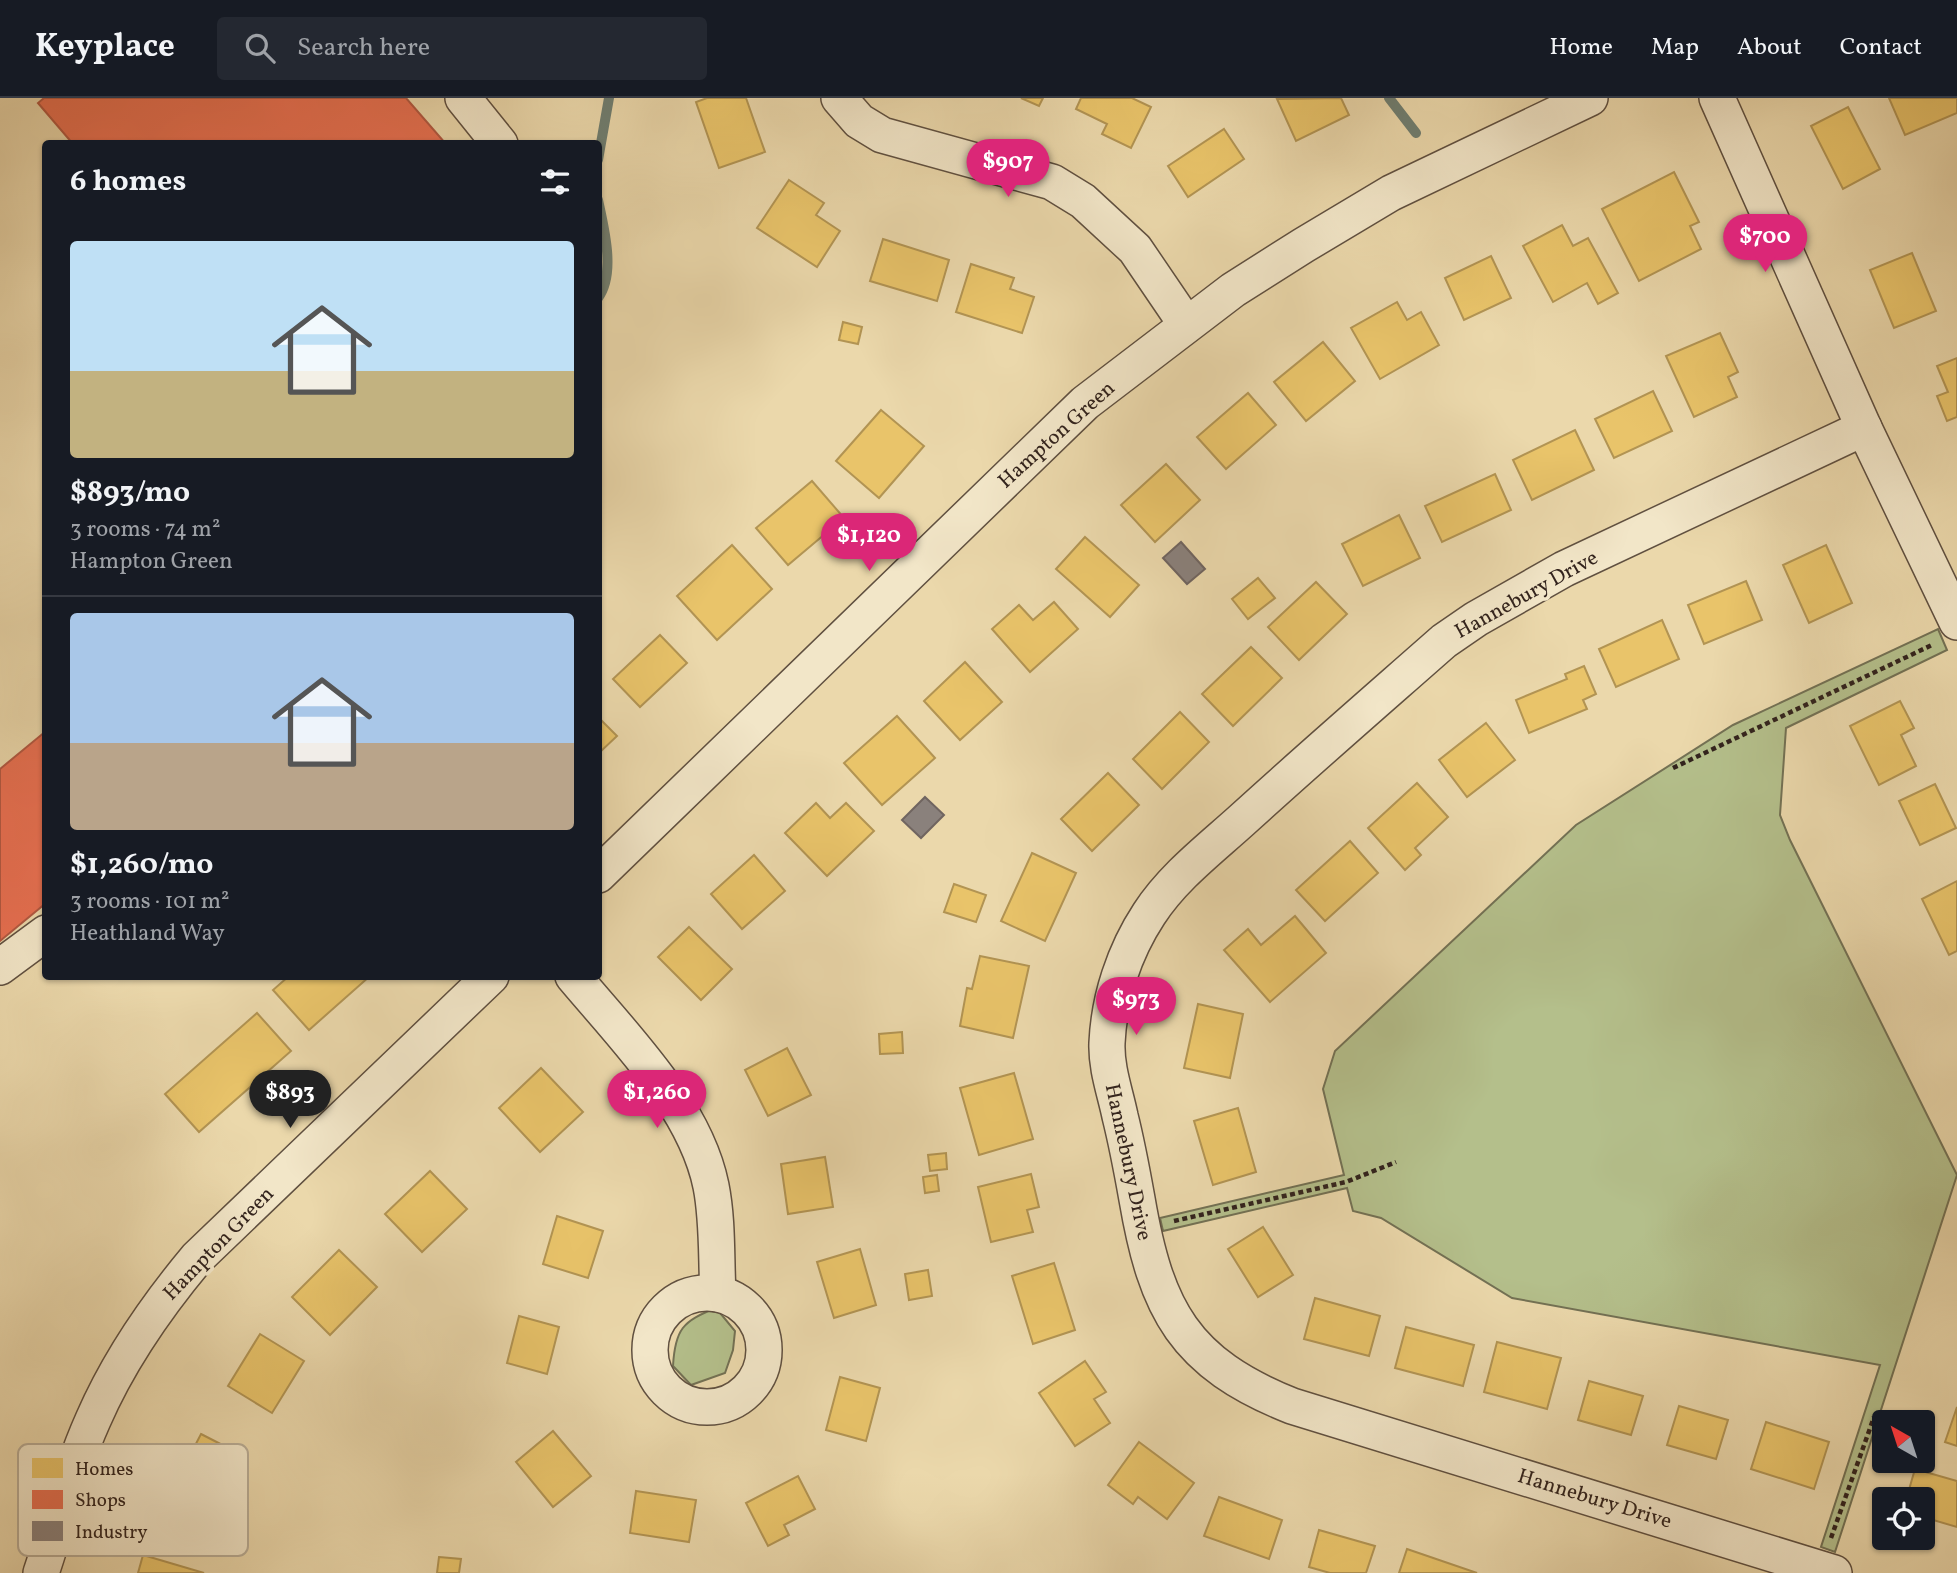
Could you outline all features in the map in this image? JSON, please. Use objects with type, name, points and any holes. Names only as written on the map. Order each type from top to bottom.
[{"type":"street","points":[[463,98],[497,140]]},
{"type":"street","points":[[839,98],[859,121],[882,135],[1052,182],[1083,201],[1135,249],[1186,324]]},
{"type":"street","name":"Hampton Green","points":[[602,871],[1085,403],[1233,290],[1391,193],[1590,98]]},
{"type":"street","points":[[1717,98],[1951,631]]},
{"type":"street","name":"Hannebury Drive","points":[[1827,1571],[1267,1395],[1206,1360],[1185,1336],[1158,1285],[1142,1228],[1130,1157],[1108,1064],[1108,1031],[1123,964],[1148,915],[1173,884],[1444,641],[1476,619],[1564,569],[1864,428]]},
{"type":"street","points":[[0,967],[42,936]]},
{"type":"street","name":"Hampton Green","points":[[85,1444],[92,1422],[128,1353],[164,1297],[197,1258],[487,980]]},
{"type":"street","points":[[576,980],[652,1070],[701,1150],[712,1188],[718,1294]]},
{"type":"street","name":"Hampton Green","points":[[41,1573],[47,1556]]},
{"type":"path","points":[[1673,768],[1951,631]]},
{"type":"path","points":[[1142,1228],[1346,1182],[1396,1162]]},
{"type":"path","points":[[1827,1571],[1872,1424]]},
{"type":"green space","points":[[1938,629],[1947,650],[1786,728],[1780,815],[1957,1175],[1881,1410],[1872,1410],[1872,1438],[1835,1552],[1821,1547],[1880,1365],[1512,1298],[1381,1218],[1353,1211],[1347,1188],[1163,1231],[1160,1218],[1344,1175],[1323,1089],[1335,1051],[1576,825],[1733,725]]},
{"type":"green space","points":[[716,1308],[735,1331],[733,1350],[725,1373],[691,1385],[673,1366],[676,1343],[688,1322]]},
{"type":"building: Homes","points":[[707,98],[746,98],[765,152],[719,168],[696,102]]},
{"type":"building: Homes","points":[[1021,98],[1043,98],[1039,106]]},
{"type":"building: Homes","points":[[1081,98],[1132,98],[1151,107],[1131,148],[1102,134],[1107,124],[1076,109]]},
{"type":"building: Homes","points":[[1341,98],[1349,115],[1296,141],[1277,99]]},
{"type":"building: Homes","points":[[1889,98],[1957,98],[1957,113],[1905,135]]},
{"type":"building: Homes","points":[[1848,107],[1880,169],[1843,189],[1811,126]]},
{"type":"building: Homes","points":[[1224,129],[1244,159],[1188,197],[1168,166]]},
{"type":"building: Homes","points":[[1674,172],[1699,222],[1690,226],[1701,249],[1639,281],[1602,209]]},
{"type":"building: Homes","points":[[789,180],[824,203],[816,215],[840,231],[817,267],[757,228]]},
{"type":"building: Homes","points":[[1562,225],[1573,246],[1588,238],[1618,293],[1598,304],[1587,283],[1553,302],[1523,246]]},
{"type":"building: Homes","points":[[883,239],[949,260],[937,301],[870,281]]},
{"type":"building: Homes","points":[[1912,253],[1936,311],[1894,328],[1870,270]]},
{"type":"building: Homes","points":[[1491,256],[1511,298],[1464,320],[1445,278]]},
{"type":"building: Homes","points":[[971,264],[1014,278],[1010,289],[1034,297],[1022,333],[956,312]]},
{"type":"building: Homes","points":[[1397,302],[1407,320],[1421,312],[1439,345],[1380,379],[1351,328]]},
{"type":"building: Homes","points":[[843,322],[862,327],[858,344],[839,340]]},
{"type":"building: Homes","points":[[1720,333],[1738,372],[1728,377],[1737,397],[1694,417],[1666,356]]},
{"type":"building: Homes","points":[[1323,342],[1355,381],[1306,421],[1274,382]]},
{"type":"building: Homes","points":[[1957,358],[1957,417],[1947,421],[1937,396],[1948,392],[1937,366]]},
{"type":"building: Homes","points":[[1653,391],[1672,431],[1614,458],[1595,419]]},
{"type":"building: Homes","points":[[1248,393],[1276,425],[1226,469],[1197,437]]},
{"type":"building: Homes","points":[[881,410],[924,446],[879,498],[836,461]]},
{"type":"building: Homes","points":[[1575,430],[1594,470],[1532,500],[1513,460]]},
{"type":"building: Homes","points":[[1166,464],[1200,500],[1155,542],[1121,505]]},
{"type":"building: Homes","points":[[1495,474],[1511,510],[1442,542],[1425,506]]},
{"type":"building: Homes","points":[[812,481],[844,518],[788,565],[756,528]]},
{"type":"building: Homes","points":[[1399,515],[1420,558],[1363,586],[1342,544]]},
{"type":"building: Homes","points":[[1085,537],[1139,585],[1110,617],[1056,569]]},
{"type":"building: Homes","points":[[732,545],[772,589],[717,640],[677,596]]},
{"type":"building: Homes","points":[[1826,545],[1852,603],[1809,623],[1783,565]]},
{"type":"building: Homes","points":[[1258,578],[1275,598],[1248,619],[1232,599]]},
{"type":"building: Homes","points":[[1746,581],[1762,620],[1704,644],[1688,605]]},
{"type":"building: Homes","points":[[1316,582],[1347,614],[1299,660],[1268,627]]},
{"type":"building: Homes","points":[[1054,602],[1078,629],[1030,672],[992,629],[1019,605],[1033,620]]},
{"type":"building: Homes","points":[[1662,620],[1679,659],[1616,687],[1599,649]]},
{"type":"building: Homes","points":[[660,635],[687,663],[640,707],[613,679]]},
{"type":"building: Homes","points":[[1251,647],[1282,678],[1233,726],[1202,694]]},
{"type":"building: Homes","points":[[965,662],[1002,702],[960,740],[924,701]]},
{"type":"building: Homes","points":[[1584,666],[1596,694],[1583,700],[1587,709],[1529,733],[1516,700],[1567,679],[1565,674]]},
{"type":"building: Homes","points":[[1900,701],[1914,728],[1901,735],[1916,766],[1879,785],[1850,726]]},
{"type":"building: Homes","points":[[1180,712],[1209,742],[1162,789],[1133,759]]},
{"type":"building: Homes","points":[[897,716],[935,758],[882,805],[844,763]]},
{"type":"building: Homes","points":[[602,721],[617,736],[602,750]]},
{"type":"building: Homes","points":[[1486,723],[1515,760],[1467,797],[1439,760]]},
{"type":"building: Homes","points":[[1108,773],[1139,805],[1092,851],[1061,819]]},
{"type":"building: Homes","points":[[1417,783],[1448,817],[1415,848],[1421,855],[1405,870],[1368,828]]},
{"type":"building: Homes","points":[[1935,784],[1956,828],[1920,845],[1899,801]]},
{"type":"building: Homes","points":[[816,803],[830,818],[846,803],[874,831],[827,876],[785,833]]},
{"type":"building: Homes","points":[[1350,841],[1378,873],[1325,921],[1296,890]]},
{"type":"building: Homes","points":[[1032,853],[1076,873],[1045,941],[1001,921]]},
{"type":"building: Homes","points":[[754,855],[785,891],[742,929],[711,894]]},
{"type":"building: Homes","points":[[1957,881],[1957,951],[1949,955],[1922,899]]},
{"type":"building: Homes","points":[[954,884],[986,895],[976,922],[944,912]]},
{"type":"building: Homes","points":[[1295,916],[1326,953],[1270,1002],[1224,950],[1248,929],[1261,945]]},
{"type":"building: Homes","points":[[689,927],[732,969],[701,1000],[658,957]]},
{"type":"building: Homes","points":[[980,956],[1029,966],[1013,1038],[960,1026],[967,988],[972,989]]},
{"type":"building: Homes","points":[[284,980],[365,980],[309,1030],[273,990]]},
{"type":"building: Homes","points":[[1198,1004],[1243,1014],[1230,1078],[1184,1068]]},
{"type":"building: Homes","points":[[257,1013],[291,1051],[199,1132],[165,1094]]},
{"type":"building: Homes","points":[[902,1032],[903,1053],[880,1054],[879,1034]]},
{"type":"building: Homes","points":[[787,1048],[811,1095],[768,1116],[745,1070]]},
{"type":"building: Homes","points":[[541,1068],[583,1112],[540,1152],[499,1108]]},
{"type":"building: Homes","points":[[1014,1073],[1033,1139],[979,1155],[960,1088]]},
{"type":"building: Homes","points":[[1238,1108],[1256,1172],[1213,1185],[1194,1121]]},
{"type":"building: Homes","points":[[946,1153],[947,1169],[930,1171],[928,1155]]},
{"type":"building: Homes","points":[[825,1157],[833,1207],[788,1214],[781,1164]]},
{"type":"building: Homes","points":[[430,1171],[467,1209],[422,1252],[385,1214]]},
{"type":"building: Homes","points":[[1031,1174],[1039,1207],[1027,1210],[1033,1232],[991,1242],[978,1187]]},
{"type":"building: Homes","points":[[937,1175],[939,1191],[925,1193],[923,1177]]},
{"type":"building: Homes","points":[[557,1216],[603,1231],[588,1278],[543,1264]]},
{"type":"building: Homes","points":[[1263,1227],[1293,1275],[1258,1297],[1228,1249]]},
{"type":"building: Homes","points":[[860,1249],[876,1305],[834,1318],[817,1262]]},
{"type":"building: Homes","points":[[339,1250],[377,1287],[330,1335],[292,1297]]},
{"type":"building: Homes","points":[[1054,1263],[1075,1330],[1033,1344],[1012,1276]]},
{"type":"building: Homes","points":[[928,1270],[932,1296],[909,1300],[905,1274]]},
{"type":"building: Homes","points":[[1315,1298],[1380,1316],[1369,1356],[1304,1339]]},
{"type":"building: Homes","points":[[519,1316],[559,1327],[547,1374],[507,1363]]},
{"type":"building: Homes","points":[[1406,1327],[1474,1345],[1463,1386],[1395,1368]]},
{"type":"building: Homes","points":[[260,1334],[304,1361],[272,1413],[228,1386]]},
{"type":"building: Homes","points":[[1497,1342],[1561,1358],[1547,1409],[1484,1392]]},
{"type":"building: Homes","points":[[1085,1361],[1106,1392],[1094,1399],[1110,1423],[1075,1446],[1039,1393]]},
{"type":"building: Homes","points":[[840,1377],[880,1388],[866,1441],[826,1430]]},
{"type":"building: Homes","points":[[1589,1381],[1643,1396],[1631,1435],[1578,1420]]},
{"type":"building: Homes","points":[[1679,1406],[1728,1420],[1716,1459],[1667,1445]]},
{"type":"building: Homes","points":[[1957,1407],[1957,1446],[1945,1442]]},
{"type":"building: Homes","points":[[1766,1422],[1829,1442],[1814,1489],[1751,1469]]},
{"type":"building: Homes","points":[[553,1431],[591,1476],[553,1507],[516,1462]]},
{"type":"building: Homes","points":[[201,1434],[221,1444],[196,1444]]},
{"type":"building: Homes","points":[[1139,1442],[1194,1483],[1167,1519],[1138,1497],[1133,1504],[1108,1485]]},
{"type":"building: Homes","points":[[1914,1474],[1932,1474],[1957,1481],[1957,1527],[1935,1521],[1935,1487],[1910,1487]]},
{"type":"building: Homes","points":[[798,1476],[815,1509],[784,1525],[789,1535],[768,1546],[746,1503]]},
{"type":"building: Homes","points":[[636,1491],[696,1500],[689,1542],[630,1533]]},
{"type":"building: Homes","points":[[1219,1497],[1282,1520],[1269,1559],[1204,1536]]},
{"type":"building: Homes","points":[[1319,1530],[1375,1546],[1366,1573],[1330,1573],[1309,1567]]},
{"type":"building: Homes","points":[[1407,1549],[1477,1573],[1399,1573]]},
{"type":"building: Homes","points":[[143,1556],[146,1556],[204,1573],[138,1573]]},
{"type":"building: Homes","points":[[439,1557],[461,1559],[459,1573],[437,1573]]},
{"type":"building: Shops","points":[[44,98],[406,98],[443,140],[70,140],[38,103]]},
{"type":"building: Shops","points":[[42,734],[42,906],[0,941],[0,769]]},
{"type":"building: Industry","points":[[1181,542],[1205,569],[1187,584],[1163,558]]},
{"type":"building: Industry","points":[[925,797],[944,815],[921,838],[902,820]]},
{"type":"waterway","points":[[602,140],[609,98]]},
{"type":"waterway","points":[[1389,98],[1416,133]]},
{"type":"waterway","points":[[602,221],[607,251],[606,276],[602,290]]}]
